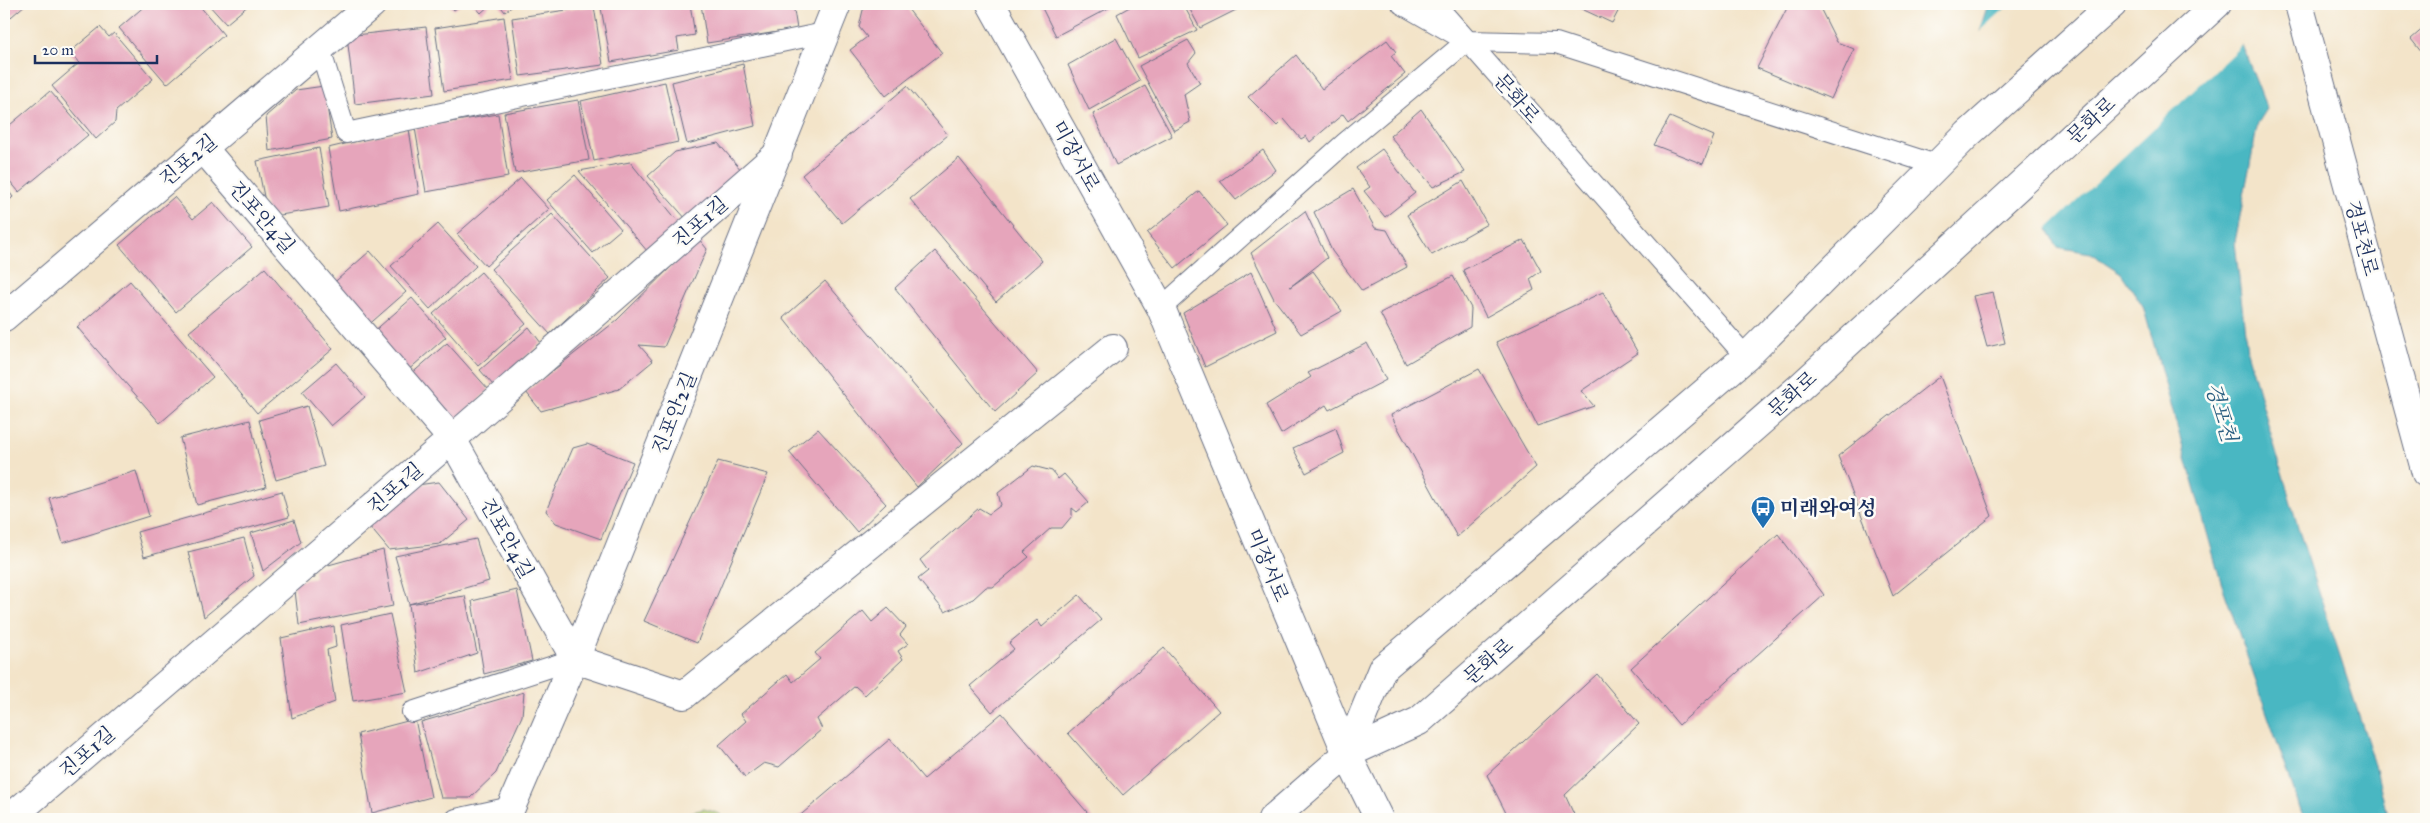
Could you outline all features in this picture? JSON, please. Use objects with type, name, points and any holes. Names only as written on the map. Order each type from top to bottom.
[{"type":"street","name":"진포2길","points":[[4,317],[372,4]]},
{"type":"street","name":"진포안2길","points":[[509,813],[575,659],[837,4]]},
{"type":"street","name":"미장서로","points":[[991,4],[1161,308],[1347,754],[1379,819]]},
{"type":"street","name":"문화로","points":[[1347,754],[1382,669],[1746,356],[1968,134],[2113,4]]},
{"type":"street","name":"문화로","points":[[1272,819],[1347,754],[1419,721],[1800,387],[2217,4]]},
{"type":"street","name":"경포천로","points":[[2299,4],[2426,473]]},
{"type":"street","name":"진포안4길","points":[[202,148],[452,439],[575,659]]},
{"type":"street","name":"진포1길","points":[[9,819],[452,439],[778,154]]},
{"type":"street","points":[[575,659],[684,695],[1113,348]]},
{"type":"lane","points":[[1402,4],[1467,40],[1556,43],[1936,165]]},
{"type":"lane","name":"문화로","points":[[1435,4],[1746,356]]},
{"type":"lane","points":[[320,49],[346,133],[824,33]]},
{"type":"lane","points":[[1161,308],[1345,142],[1467,40]]},
{"type":"lane","points":[[412,712],[575,659]]},
{"type":"lane","points":[[456,819],[509,813]]},
{"type":"green space","points":[[704,809],[720,814],[721,819],[674,819],[672,817]]},
{"type":"water","name":"경포천","points":[[1989,4],[2226,4],[2267,109],[2258,123],[2235,242],[2247,351],[2300,534],[2374,761],[2388,819],[2304,819],[2221,582],[2143,306],[2121,273],[2090,253],[2057,247],[1961,55],[1978,38]]},
{"type":"pier","points":[[2010,4],[2229,4],[2244,43],[2046,230],[1958,56],[1977,34]]},
{"type":"building","points":[[4,4],[26,4],[4,23]]},
{"type":"building","points":[[147,4],[198,4],[224,35],[167,84],[119,28]]},
{"type":"building","points":[[208,4],[250,4],[226,24]]},
{"type":"building","points":[[448,4],[462,4],[454,10]]},
{"type":"building","points":[[473,4],[491,4],[481,13]]},
{"type":"building","points":[[499,4],[515,4],[505,12]]},
{"type":"building","points":[[549,4],[560,4],[554,9]]},
{"type":"building","points":[[623,4],[690,4],[695,35],[677,38],[679,50],[611,62],[601,8]]},
{"type":"building","points":[[701,4],[793,4],[797,29],[707,43]]},
{"type":"building","points":[[871,4],[904,4],[942,53],[886,96],[850,50],[867,37],[859,27],[863,10]]},
{"type":"building","points":[[1040,4],[1116,4],[1056,36]]},
{"type":"building","points":[[1135,4],[1183,4],[1197,30],[1138,58],[1117,14]]},
{"type":"building","points":[[1187,4],[1248,4],[1200,28]]},
{"type":"building","points":[[1571,4],[1622,4],[1612,23]]},
{"type":"building","points":[[1789,4],[1818,4],[1837,42],[1854,49],[1831,99],[1757,68]]},
{"type":"building","points":[[594,6],[603,65],[520,76],[512,18]]},
{"type":"building","points":[[504,17],[513,80],[444,91],[435,28]]},
{"type":"building","points":[[2426,26],[2426,58],[2411,39]]},
{"type":"building","points":[[100,27],[109,37],[114,33],[153,79],[116,111],[115,122],[96,139],[52,86],[79,63],[70,52]]},
{"type":"building","points":[[426,27],[434,94],[355,104],[347,36]]},
{"type":"building","points":[[1116,38],[1140,81],[1089,110],[1068,65]]},
{"type":"building","points":[[1188,40],[1196,53],[1188,63],[1200,83],[1184,94],[1190,122],[1174,131],[1139,66]]},
{"type":"building","points":[[1387,40],[1396,52],[1391,56],[1405,74],[1348,121],[1343,114],[1310,142],[1306,136],[1301,139],[1284,119],[1277,126],[1248,97],[1296,55],[1322,89]]},
{"type":"building","points":[[743,64],[755,126],[687,144],[672,82]]},
{"type":"building","points":[[665,82],[678,142],[594,161],[581,101]]},
{"type":"building","points":[[324,86],[332,139],[269,151],[266,116],[296,90]]},
{"type":"building","points":[[907,86],[948,135],[842,223],[802,175]]},
{"type":"building","points":[[1145,86],[1172,136],[1116,165],[1093,114]]},
{"type":"building","points":[[50,91],[88,135],[19,192],[4,174],[4,130]]},
{"type":"building","points":[[578,100],[589,160],[515,173],[504,113]]},
{"type":"building","points":[[1421,109],[1465,172],[1433,187],[1390,136]]},
{"type":"building","points":[[498,114],[508,177],[426,192],[415,128]]},
{"type":"building","points":[[1670,117],[1714,136],[1703,164],[1654,145]]},
{"type":"building","points":[[409,129],[419,194],[339,211],[328,148]]},
{"type":"building","points":[[718,143],[742,171],[687,220],[648,176],[675,152]]},
{"type":"building","points":[[319,148],[329,207],[268,217],[257,161]]},
{"type":"building","points":[[1382,149],[1415,193],[1385,217],[1364,191],[1370,187],[1356,168]]},
{"type":"building","points":[[1263,150],[1276,170],[1236,200],[1220,181]]},
{"type":"building","points":[[959,158],[1042,261],[996,302],[910,199]]},
{"type":"building","points":[[630,162],[681,225],[648,252],[579,171]]},
{"type":"building","points":[[575,175],[621,229],[593,253],[547,200]]},
{"type":"building","points":[[521,178],[549,209],[486,266],[457,234]]},
{"type":"building","points":[[1463,181],[1487,224],[1432,255],[1407,215]]},
{"type":"building","points":[[4,185],[13,197],[4,205]]},
{"type":"building","points":[[1353,189],[1375,228],[1387,230],[1407,267],[1362,291],[1332,251],[1314,212]]},
{"type":"building","points":[[1199,191],[1227,225],[1175,268],[1147,233]]},
{"type":"building","points":[[174,197],[193,219],[213,202],[252,247],[176,312],[119,245]]},
{"type":"building","points":[[1305,211],[1327,258],[1290,287],[1313,271],[1342,311],[1301,334],[1274,299],[1251,253]]},
{"type":"building","points":[[552,214],[610,278],[550,334],[491,269]]},
{"type":"building","points":[[438,224],[476,266],[430,309],[391,266]]},
{"type":"building","points":[[699,239],[707,249],[664,347],[639,345],[653,361],[619,389],[541,411],[526,392],[617,320]]},
{"type":"building","points":[[1524,240],[1541,271],[1530,279],[1534,290],[1486,317],[1463,270]]},
{"type":"building","points":[[370,251],[406,292],[365,328],[329,287]]},
{"type":"building","points":[[935,251],[1038,373],[995,412],[895,288]]},
{"type":"building","points":[[265,268],[333,349],[257,413],[189,332]]},
{"type":"building","points":[[481,272],[526,324],[478,366],[433,314]]},
{"type":"building","points":[[1251,272],[1277,331],[1205,367],[1183,313]]},
{"type":"building","points":[[1453,276],[1471,308],[1470,327],[1406,364],[1380,313]]},
{"type":"building","points":[[130,281],[213,377],[160,423],[77,327]]},
{"type":"building","points":[[825,281],[963,443],[917,487],[783,318]]},
{"type":"building","points":[[1603,292],[1638,353],[1581,391],[1594,406],[1537,426],[1496,342]]},
{"type":"building","points":[[1993,292],[2005,343],[1987,347],[1973,296]]},
{"type":"building","points":[[412,298],[446,337],[406,372],[372,333]]},
{"type":"building","points":[[529,327],[541,343],[493,385],[480,370]]},
{"type":"building","points":[[447,343],[489,390],[451,424],[409,376]]},
{"type":"building","points":[[1367,343],[1386,380],[1329,410],[1326,405],[1281,434],[1266,405],[1311,377],[1308,373]]},
{"type":"building","points":[[336,363],[365,397],[331,426],[302,392]]},
{"type":"building","points":[[1479,369],[1536,467],[1457,537],[1391,415]]},
{"type":"building","points":[[1940,376],[1992,516],[1893,596],[1838,456]]},
{"type":"building","points":[[307,406],[324,466],[276,480],[259,420]]},
{"type":"building","points":[[250,420],[266,487],[197,505],[180,438]]},
{"type":"building","points":[[1336,428],[1344,453],[1306,473],[1293,448]]},
{"type":"building","points":[[818,429],[886,504],[857,532],[789,452]]},
{"type":"building","points":[[587,444],[633,462],[601,539],[556,523],[546,511],[573,448]]},
{"type":"building","points":[[718,461],[768,474],[697,643],[644,621]]},
{"type":"building","points":[[1033,466],[1052,471],[1058,479],[1064,474],[1089,502],[1077,512],[1072,508],[1072,516],[1062,528],[1051,528],[1024,552],[1029,557],[993,587],[986,587],[973,599],[945,612],[918,579],[928,571],[920,560],[979,508],[989,514],[1001,505],[998,493]]},
{"type":"building","points":[[136,471],[149,516],[63,543],[49,498]]},
{"type":"building","points":[[439,482],[469,520],[440,544],[389,550],[364,520],[410,486]]},
{"type":"building","points":[[282,491],[289,517],[144,557],[137,532]]},
{"type":"building","points":[[294,520],[301,542],[263,571],[251,533]]},
{"type":"building","points":[[1778,534],[1824,595],[1679,725],[1631,668]]},
{"type":"building","points":[[244,538],[254,576],[204,617],[188,552]]},
{"type":"building","points":[[476,539],[489,581],[409,604],[395,556]]},
{"type":"building","points":[[383,550],[393,606],[299,625],[294,582],[315,578],[314,569]]},
{"type":"building","points":[[517,590],[532,661],[484,674],[472,601]]},
{"type":"building","points":[[1079,595],[1101,620],[992,712],[970,686],[1014,649],[1009,643],[1037,620],[1042,627]]},
{"type":"building","points":[[465,596],[477,653],[418,673],[409,604]]},
{"type":"building","points":[[888,608],[906,627],[900,635],[908,644],[898,651],[903,659],[865,695],[855,686],[817,719],[822,729],[779,767],[764,763],[745,777],[719,745],[746,721],[741,714],[787,674],[793,682],[820,659],[815,653],[863,611],[872,622]]},
{"type":"building","points":[[390,614],[407,692],[353,701],[341,625]]},
{"type":"building","points":[[334,626],[336,647],[327,650],[335,702],[292,718],[281,638]]},
{"type":"building","points":[[1164,648],[1219,711],[1123,795],[1068,733]]},
{"type":"building","points":[[1597,674],[1639,724],[1565,795],[1576,819],[1509,819],[1487,775]]},
{"type":"building","points":[[524,692],[522,716],[496,773],[470,798],[441,798],[421,722]]},
{"type":"building","points":[[1002,713],[1093,819],[796,819],[890,739],[924,779]]},
{"type":"building","points":[[415,719],[431,797],[372,813],[358,734]]},
{"type":"place","name":"미래와여성","points":[[1763,529]]}]
